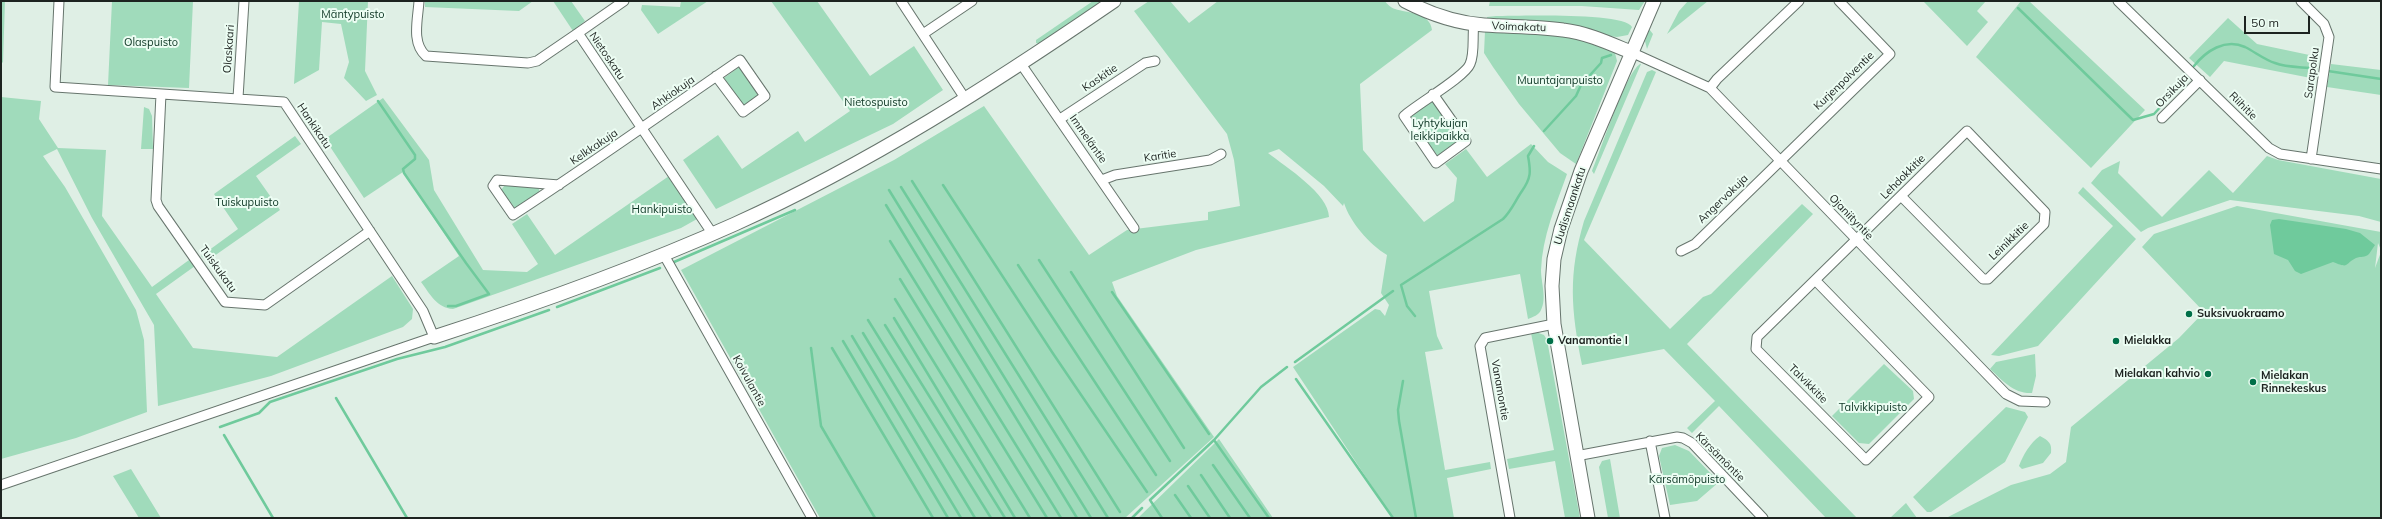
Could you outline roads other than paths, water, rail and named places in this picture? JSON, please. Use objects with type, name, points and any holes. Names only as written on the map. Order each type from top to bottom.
[{"type":"street","name":"Hankikatu","points":[[59,1],[55,87],[284,102],[423,312],[434,337]]},
{"type":"street","name":"Olaskaari","points":[[238,98],[244,1]]},
{"type":"street","name":"Nietoskatu","points":[[419,1],[416,42],[420,51],[426,56],[528,62],[537,61],[578,33],[712,234]]},
{"type":"street","points":[[578,33],[624,1]]},
{"type":"street","points":[[901,1],[966,100]]},
{"type":"street","points":[[923,34],[972,1]]},
{"type":"street","points":[[1,485],[434,337],[664,255],[712,234],[824,180],[897,141],[966,100],[1114,1]]},
{"type":"street","name":"Voimakatu","points":[[1405,1],[1440,16],[1474,24],[1564,30],[1593,37],[1633,53]]},
{"type":"street","name":"Uudismaankatu","points":[[1588,518],[1554,324],[1552,286],[1561,229],[1581,171],[1633,53],[1654,1]]},
{"type":"street","points":[[1710,88],[1717,79],[1799,1]]},
{"type":"street","name":"Kurjenpolventie","points":[[1780,161],[1890,54],[1838,1]]},
{"type":"street","name":"Riihitie","points":[[2118,1],[2268,148],[2280,154],[2381,169]]},
{"type":"street","name":"Sarapolku","points":[[2301,1],[2324,24],[2329,37],[2311,159]]},
{"type":"street","points":[[1433,94],[1466,140],[1436,163],[1404,117],[1433,94],[1469,66],[1474,24]]},
{"type":"street","name":"Ojaniityntie","points":[[1633,53],[1710,88],[2006,394],[2020,401],[2045,402]]},
{"type":"street","name":"Ahkiokuja","points":[[642,129],[716,76],[740,60],[764,96],[743,112],[716,76]]},
{"type":"street","name":"Kaskitie","points":[[1060,119],[1145,62],[1155,61]]},
{"type":"street","name":"Immeläntie","points":[[1021,64],[1134,228]]},
{"type":"street","name":"Orsikuja","points":[[2162,118],[2200,80]]},
{"type":"street","name":"Tuiskukatu","points":[[161,94],[156,200],[158,206],[225,302],[265,305],[370,231]]},
{"type":"street","name":"Kelkkakuja","points":[[559,185],[497,180],[494,186],[513,215],[559,185],[642,129]]},
{"type":"street","name":"Leinikkitie","points":[[1901,196],[1983,279],[1988,279],[2044,224],[2045,212],[1967,132]]},
{"type":"street","name":"Lehdokkitie","points":[[1857,239],[1967,132]]},
{"type":"street","name":"Karitie","points":[[1102,180],[1115,175],[1210,160],[1221,154]]},
{"type":"street","name":"Angervokuja","points":[[1681,251],[1695,244],[1780,161]]},
{"type":"street","name":"Talvikkitie","points":[[1816,281],[1929,397],[1866,460],[1756,349],[1757,338],[1857,239]]},
{"type":"street","name":"Koivulantie","points":[[664,255],[812,518]]},
{"type":"street","name":"Vanamontie","points":[[1510,518],[1480,346],[1486,338],[1554,324]]},
{"type":"street","name":"Kärsämöntie","points":[[1576,456],[1650,441],[1677,437],[1683,438],[1692,443],[1763,518]]},
{"type":"street","points":[[1650,441],[1665,518]]},
{"type":"waterway","points":[[2018,8],[2133,120],[2154,114],[2184,81]]},
{"type":"waterway","points":[[2194,66],[2210,51],[2223,45],[2230,44],[2245,47],[2268,60],[2279,64],[2292,67],[2309,68]]},
{"type":"waterway","points":[[1544,131],[1576,96],[1581,85],[1601,63],[1602,58],[1611,55]]},
{"type":"waterway","points":[[2328,71],[2381,79]]},
{"type":"waterway","points":[[378,101],[415,155],[415,159],[403,169],[404,173],[489,294],[456,306],[448,306]]},
{"type":"waterway","points":[[1415,316],[1407,306],[1401,285],[1506,216],[1529,178],[1530,166],[1528,156],[1534,146]]},
{"type":"waterway","points":[[912,181],[1120,512]]},
{"type":"waterway","points":[[943,185],[1052,352],[1147,492]]},
{"type":"waterway","points":[[901,187],[1108,518]]},
{"type":"waterway","points":[[889,190],[1091,518]]},
{"type":"waterway","points":[[886,205],[1077,518]]},
{"type":"waterway","points":[[674,262],[795,210]]},
{"type":"waterway","points":[[890,241],[1061,518]]},
{"type":"waterway","points":[[1039,260],[1170,461]]},
{"type":"waterway","points":[[1018,265],[1156,475]]},
{"type":"waterway","points":[[557,307],[660,268]]},
{"type":"waterway","points":[[1071,272],[1184,448]]},
{"type":"waterway","points":[[900,279],[1047,518]]},
{"type":"waterway","points":[[1295,362],[1393,291]]},
{"type":"waterway","points":[[1112,292],[1209,434]]},
{"type":"waterway","points":[[895,299],[1030,518]]},
{"type":"waterway","points":[[220,427],[259,413],[270,402],[397,359],[445,347],[549,310]]},
{"type":"waterway","points":[[894,318],[1015,518]]},
{"type":"waterway","points":[[868,320],[991,518]]},
{"type":"waterway","points":[[885,325],[1005,518]]},
{"type":"waterway","points":[[863,333],[975,518]]},
{"type":"waterway","points":[[852,336],[961,518]]},
{"type":"waterway","points":[[843,341],[948,518]]},
{"type":"waterway","points":[[811,348],[821,426],[875,518]]},
{"type":"waterway","points":[[832,348],[933,518]]},
{"type":"waterway","points":[[1162,518],[1150,500],[1214,440],[1261,387],[1287,367]]},
{"type":"waterway","points":[[1296,379],[1393,518]]},
{"type":"waterway","points":[[1403,381],[1398,410],[1399,421],[1416,518]]},
{"type":"waterway","points":[[336,398],[407,518]]},
{"type":"waterway","points":[[224,435],[273,518]]},
{"type":"waterway","points":[[1214,440],[1269,518]]},
{"type":"waterway","points":[[1213,465],[1250,518]]},
{"type":"waterway","points":[[1201,475],[1230,518]]},
{"type":"waterway","points":[[1188,486],[1210,518]]},
{"type":"waterway","points":[[1175,495],[1191,518]]},
{"type":"waterway","points":[[1132,518],[1142,508]]},
{"type":"place","name":"Suksivuokraamo","points":[[2189,314]]},
{"type":"place","name":"Vanamontie I","points":[[1550,341]]},
{"type":"place","name":"Mielakka","points":[[2116,341]]},
{"type":"place","name":"Mielakan kahvio","points":[[2208,374]]},
{"type":"place","name":"Mielakan Rinnekeskus","points":[[2253,382]]},
{"type":"park label","name":"Mäntypuisto","points":[[353,15]]},
{"type":"park label","name":"Olaspuisto","points":[[151,43]]},
{"type":"park label","name":"Muuntajanpuisto","points":[[1560,81]]},
{"type":"park label","name":"Nietospuisto","points":[[876,103]]},
{"type":"park label","name":"Lyhtykujan leikkipaikka","points":[[1440,130]]},
{"type":"park label","name":"Tuiskupuisto","points":[[247,203]]},
{"type":"park label","name":"Hankipuisto","points":[[662,210]]},
{"type":"park label","name":"Talvikkipuisto","points":[[1873,408]]},
{"type":"park label","name":"Kärsämöpuisto","points":[[1687,480]]}]
